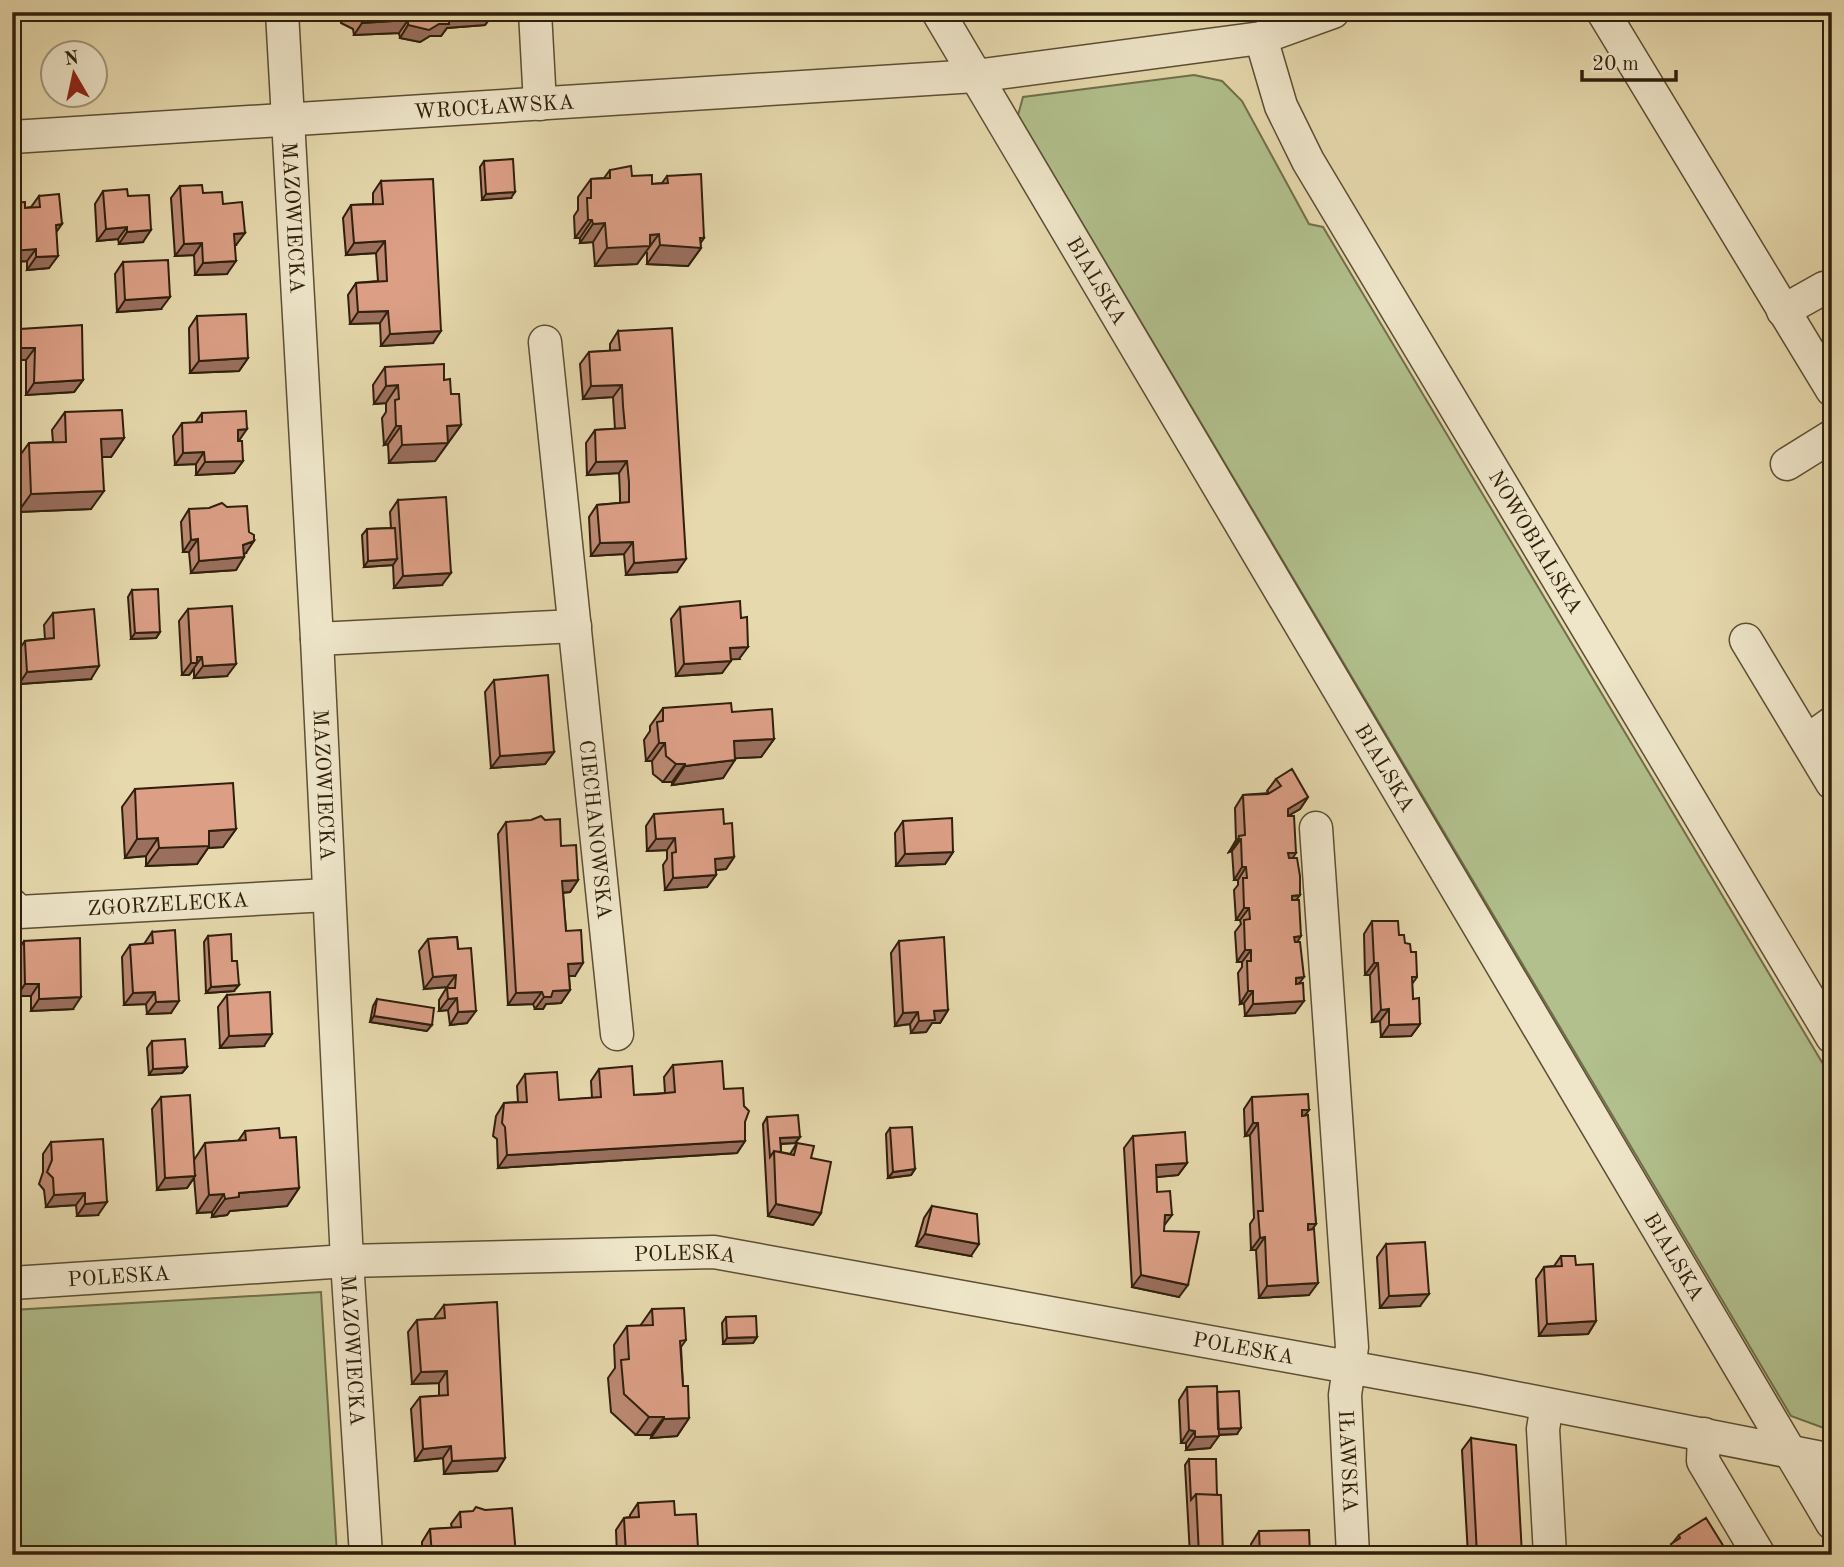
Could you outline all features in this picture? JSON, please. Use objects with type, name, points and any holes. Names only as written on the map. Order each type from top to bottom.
[{"type":"street","name":"MAZOWIECKA","points":[[282,12],[317,639],[347,1261],[366,1555]]},
{"type":"street","points":[[535,12],[540,104]]},
{"type":"street","name":"BIALSKA","points":[[938,12],[1832,1523]]},
{"type":"street","name":"WROCŁAWSKA","points":[[12,137],[975,76],[1261,38],[1333,12]]},
{"type":"street","points":[[1603,12],[1832,390]]},
{"type":"street","name":"NOWOBIALSKA","points":[[1261,38],[1281,106],[1308,161],[1832,1037]]},
{"type":"street","points":[[1783,311],[1829,285]]},
{"type":"street","name":"CIECHANOWSKA","points":[[545,342],[617,1034]]},
{"type":"street","points":[[1787,464],[1832,436]]},
{"type":"street","points":[[317,639],[575,626]]},
{"type":"street","points":[[1746,640],[1819,732],[1832,783]]},
{"type":"street","points":[[1316,828],[1352,1347],[1349,1367]]},
{"type":"street","name":"ZGORZELECKA","points":[[12,905],[19,912],[328,895]]},
{"type":"street","name":"POLESKA","points":[[12,1283],[347,1261],[714,1252],[1349,1367],[1832,1460]]},
{"type":"street","name":"IŁAWSKA","points":[[1349,1367],[1345,1395],[1353,1555]]},
{"type":"street","points":[[1547,1405],[1543,1429],[1550,1555]]},
{"type":"street","points":[[1704,1434],[1703,1461],[1759,1555]]},
{"type":"green space","points":[[1194,75],[1222,81],[1242,101],[1309,224],[1323,227],[1832,1079],[1832,1431],[1791,1416],[1018,115],[1023,97]]},
{"type":"green space","points":[[321,1292],[337,1555],[12,1555],[12,1310]]},
{"type":"building","points":[[353,12],[466,12],[466,15],[449,16],[449,24],[439,24],[429,30],[408,25],[408,20],[362,23],[361,17]]},
{"type":"building","points":[[513,159],[515,192],[486,194],[484,161]]},
{"type":"building","points":[[631,166],[632,176],[652,175],[652,184],[668,183],[667,176],[701,174],[704,238],[700,238],[701,248],[660,245],[659,234],[650,235],[650,246],[607,248],[605,223],[593,224],[592,220],[588,220],[587,198],[591,198],[591,179],[610,178],[610,170]]},
{"type":"building","points":[[433,179],[441,331],[390,334],[388,311],[358,312],[356,283],[387,281],[385,241],[354,243],[351,205],[383,204],[381,181]]},
{"type":"building","points":[[202,185],[203,193],[222,192],[223,204],[242,202],[245,233],[234,234],[236,261],[203,263],[202,243],[184,244],[180,186]]},
{"type":"building","points":[[127,189],[128,196],[149,195],[151,230],[127,232],[127,227],[106,229],[103,191]]},
{"type":"building","points":[[59,194],[62,224],[56,225],[58,256],[36,257],[36,249],[12,251],[12,203],[25,202],[25,208],[40,207],[39,196]]},
{"type":"building","points":[[168,260],[170,297],[125,300],[123,262]]},
{"type":"building","points":[[246,314],[248,358],[199,361],[197,316]]},
{"type":"building","points":[[82,325],[83,380],[34,383],[35,348],[21,348],[20,329]]},
{"type":"building","points":[[672,328],[686,559],[634,563],[633,542],[600,543],[597,505],[629,502],[629,482],[627,461],[596,462],[595,430],[625,428],[622,385],[591,386],[589,352],[620,350],[618,331]]},
{"type":"building","points":[[444,364],[444,380],[450,379],[451,394],[459,394],[461,425],[447,426],[448,443],[402,445],[401,426],[396,426],[395,400],[399,399],[398,385],[386,386],[385,367]]},
{"type":"building","points":[[122,410],[124,438],[101,439],[104,491],[31,494],[29,443],[66,442],[65,412]]},
{"type":"building","points":[[246,411],[247,429],[238,430],[238,441],[242,441],[243,461],[205,462],[204,452],[183,453],[182,423],[202,422],[202,413]]},
{"type":"building","points":[[446,497],[451,573],[403,576],[398,500]]},
{"type":"building","points":[[222,503],[227,507],[247,506],[249,532],[254,535],[254,541],[243,545],[244,557],[199,561],[198,539],[191,540],[189,509],[209,508]]},
{"type":"building","points":[[395,528],[397,559],[368,561],[367,529]]},
{"type":"building","points":[[158,589],[160,632],[135,633],[132,590]]},
{"type":"building","points":[[740,601],[741,618],[747,617],[748,647],[730,648],[731,661],[684,664],[680,607]]},
{"type":"building","points":[[232,606],[236,664],[203,666],[202,657],[197,657],[197,663],[191,663],[188,609]]},
{"type":"building","points":[[94,609],[99,666],[27,672],[25,641],[54,638],[53,613]]},
{"type":"building","points":[[548,675],[554,752],[500,756],[494,680]]},
{"type":"building","points":[[731,703],[732,712],[772,709],[774,739],[734,741],[735,760],[685,766],[676,764],[666,756],[665,743],[659,743],[657,722],[663,721],[663,708]]},
{"type":"building","points":[[1292,769],[1308,797],[1288,809],[1288,816],[1294,816],[1296,853],[1288,853],[1289,858],[1297,858],[1300,876],[1300,895],[1292,896],[1292,900],[1299,900],[1301,936],[1294,937],[1295,942],[1300,942],[1304,977],[1296,978],[1296,984],[1303,983],[1304,1001],[1253,1004],[1253,991],[1248,991],[1247,961],[1251,961],[1251,950],[1245,950],[1244,920],[1250,919],[1249,908],[1244,908],[1243,878],[1247,878],[1246,867],[1242,867],[1241,839],[1238,840],[1239,836],[1245,835],[1243,795],[1268,794],[1281,786],[1276,779]]},
{"type":"building","points":[[233,783],[236,829],[209,831],[209,846],[159,848],[158,838],[137,839],[135,789]]},
{"type":"building","points":[[723,809],[724,824],[732,823],[734,857],[715,859],[716,875],[673,878],[672,853],[676,852],[675,838],[656,839],[654,814]]},
{"type":"building","points":[[541,816],[545,820],[560,819],[561,846],[576,845],[578,880],[562,881],[566,931],[581,930],[583,963],[568,964],[570,990],[553,991],[551,997],[544,997],[542,992],[516,993],[506,822],[531,820]]},
{"type":"building","points":[[952,818],[953,852],[905,854],[903,821]]},
{"type":"building","points":[[1372,921],[1398,921],[1399,935],[1404,935],[1405,943],[1410,944],[1411,952],[1416,952],[1417,977],[1412,977],[1413,999],[1419,998],[1420,1024],[1389,1025],[1389,1009],[1381,1010],[1378,963],[1374,963]]},
{"type":"building","points":[[175,930],[179,1001],[156,1002],[155,992],[133,993],[130,945],[153,943],[152,932]]},
{"type":"building","points":[[231,934],[232,961],[237,961],[239,985],[211,987],[208,936]]},
{"type":"building","points":[[457,937],[458,949],[471,948],[476,1011],[458,1012],[457,998],[448,999],[447,988],[455,988],[456,975],[433,977],[428,939]]},
{"type":"building","points":[[944,937],[948,1010],[934,1011],[935,1020],[919,1021],[918,1012],[903,1013],[899,941]]},
{"type":"building","points":[[80,938],[81,997],[39,999],[39,984],[25,984],[24,941]]},
{"type":"building","points":[[270,992],[272,1034],[229,1036],[227,995]]},
{"type":"building","points":[[377,999],[434,1008],[432,1025],[374,1016]]},
{"type":"building","points":[[185,1039],[187,1067],[153,1069],[152,1041]]},
{"type":"building","points":[[722,1061],[724,1089],[743,1088],[744,1106],[749,1111],[745,1122],[745,1141],[507,1155],[505,1127],[502,1123],[504,1103],[527,1102],[525,1074],[557,1072],[559,1100],[601,1097],[599,1069],[632,1066],[634,1095],[657,1094],[675,1092],[673,1065]]},
{"type":"building","points":[[1308,1094],[1309,1110],[1302,1110],[1302,1116],[1308,1115],[1316,1224],[1308,1224],[1308,1230],[1314,1229],[1318,1283],[1267,1286],[1265,1237],[1260,1238],[1258,1211],[1263,1211],[1258,1123],[1253,1123],[1252,1097]]},
{"type":"building","points":[[190,1095],[195,1176],[165,1178],[161,1097]]},
{"type":"building","points":[[798,1115],[800,1137],[780,1138],[781,1152],[774,1151],[770,1157],[767,1117]]},
{"type":"building","points":[[912,1127],[915,1169],[893,1172],[890,1128]]},
{"type":"building","points":[[279,1128],[280,1138],[296,1137],[299,1188],[239,1193],[239,1197],[225,1199],[224,1194],[209,1195],[205,1143],[246,1140],[245,1131]]},
{"type":"building","points":[[1185,1132],[1187,1163],[1156,1165],[1157,1192],[1170,1191],[1172,1215],[1165,1215],[1164,1231],[1199,1232],[1188,1285],[1141,1275],[1133,1136]]},
{"type":"building","points":[[103,1139],[107,1202],[85,1204],[85,1193],[54,1195],[53,1178],[47,1172],[52,1160],[51,1142]]},
{"type":"building","points":[[797,1143],[814,1146],[811,1158],[831,1162],[821,1213],[776,1204],[774,1151],[794,1155]]},
{"type":"building","points":[[932,1206],[977,1214],[979,1244],[925,1234]]},
{"type":"building","points":[[1425,1242],[1429,1294],[1389,1296],[1386,1244]]},
{"type":"building","points":[[1561,1256],[1575,1256],[1576,1265],[1593,1264],[1596,1321],[1547,1324],[1544,1267],[1562,1266]]},
{"type":"building","points":[[497,1302],[505,1458],[452,1461],[451,1446],[423,1449],[420,1397],[448,1395],[447,1371],[421,1372],[417,1320],[445,1318],[444,1305]]},
{"type":"building","points":[[684,1308],[686,1340],[680,1341],[683,1386],[688,1386],[689,1418],[649,1417],[624,1394],[621,1360],[629,1359],[627,1326],[653,1325],[652,1309]]},
{"type":"building","points":[[756,1316],[757,1337],[727,1338],[726,1317]]},
{"type":"building","points":[[1217,1386],[1219,1436],[1195,1437],[1195,1431],[1189,1430],[1187,1387]]},
{"type":"building","points":[[1239,1391],[1241,1428],[1218,1429],[1217,1392]]},
{"type":"building","points":[[1471,1438],[1516,1445],[1522,1555],[1477,1555]]},
{"type":"building","points":[[1189,1459],[1216,1459],[1217,1495],[1196,1494],[1191,1500]]},
{"type":"building","points":[[1196,1494],[1221,1495],[1223,1555],[1199,1555]]},
{"type":"building","points":[[674,1501],[675,1515],[696,1514],[698,1548],[676,1550],[676,1555],[626,1555],[624,1518],[639,1517],[638,1503]]},
{"type":"building","points":[[476,1507],[485,1510],[512,1508],[516,1555],[432,1555],[430,1529],[461,1527],[460,1512],[473,1511]]},
{"type":"building","points":[[1706,1518],[1729,1555],[1677,1555],[1671,1544],[1680,1538],[1679,1535]]},
{"type":"building","points":[[1309,1530],[1310,1555],[1260,1555],[1259,1531]]}]
